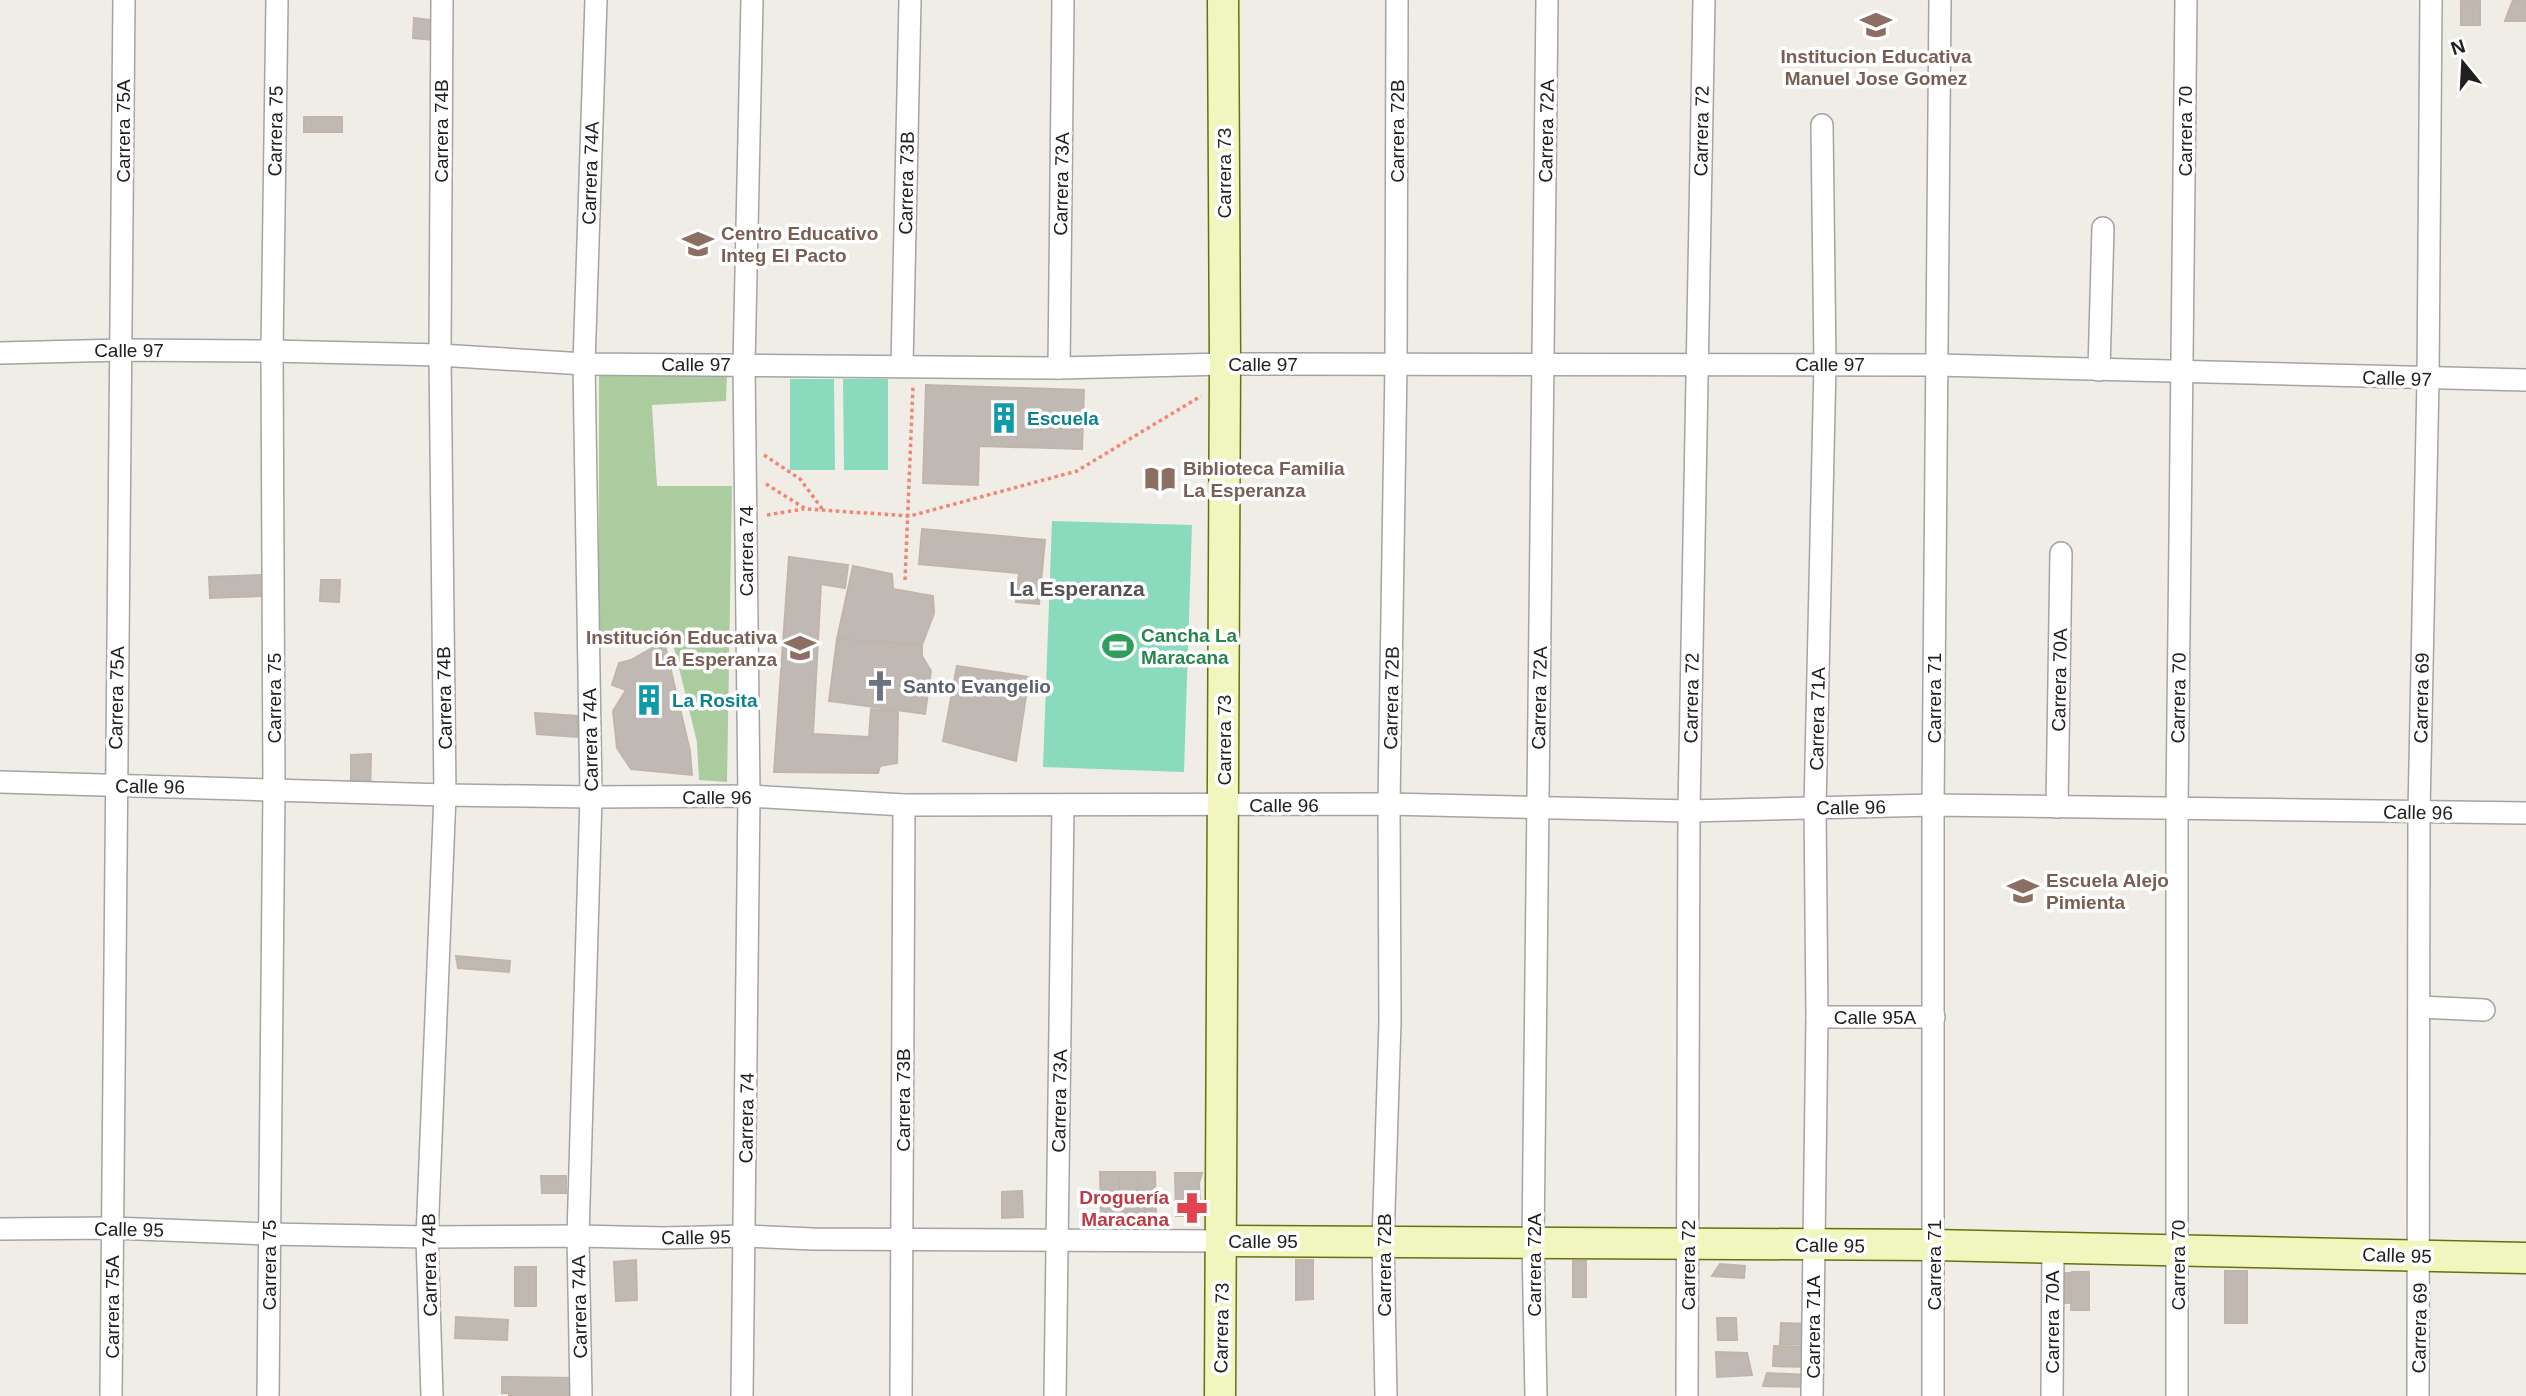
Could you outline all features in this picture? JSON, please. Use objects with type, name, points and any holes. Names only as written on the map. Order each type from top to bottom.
[{"type":"street","name":"Carrera 75A","points":[[111,1396],[124,0]]},
{"type":"street","name":"Carrera 75","points":[[268,1396],[274,788],[272,351],[277,0]]},
{"type":"street","name":"Carrera 74B","points":[[432,1396],[427,1237],[444,795],[440,355],[442,0]]},
{"type":"street","name":"Carrera 74A","points":[[581,1396],[578,1236],[592,797],[584,364],[596,0]]},
{"type":"street","name":"Carrera 74","points":[[742,1396],[749,796],[744,365],[752,0]]},
{"type":"street","name":"Carrera 73B","points":[[908,366],[910,0]]},
{"type":"street","name":"Carrera 73A","points":[[1059,368],[1063,0]]},
{"type":"street","name":"Carrera 73","points":[[1220,1396],[1225,371],[1223,0]]},
{"type":"street","name":"Carrera 72B","points":[[1386,1396],[1383,1242],[1390,1021],[1389,804],[1396,365],[1397,0]]},
{"type":"street","name":"Carrera 72A","points":[[1536,1396],[1533,1243],[1547,0]]},
{"type":"street","name":"Carrera 72","points":[[1687,1396],[1689,811],[1704,0]]},
{"type":"street","name":"Carrera 71","points":[[1933,1396],[1933,805],[1940,0]]},
{"type":"street","name":"Carrera 70","points":[[2177,1396],[2177,807],[2186,0]]},
{"type":"street","name":"Carrera 69","points":[[2418,1396],[2419,812],[2428,380],[2431,0]]},
{"type":"street","name":"Carrera 71A","points":[[1812,1396],[1817,1017],[1815,807],[1825,364],[1822,125]]},
{"type":"street","points":[[2099,370],[2103,228]]},
{"type":"street","name":"Calle 97","points":[[0,353],[122,350],[272,351],[440,355],[584,364],[1225,371],[1396,365],[1937,365],[2428,380],[2526,380]]},
{"type":"street","name":"Carrera 70A","points":[[2057,807],[2062,553]]},
{"type":"street","name":"Calle 96","points":[[0,782],[444,795],[749,796],[904,805],[1389,804],[1689,811],[1933,805],[2526,813]]},
{"type":"street","name":"Carrera 73B","points":[[901,1396],[904,805]]},
{"type":"street","name":"Carrera 73A","points":[[1055,1396],[1063,806]]},
{"type":"street","points":[[2420,1007],[2484,1010]]},
{"type":"street","name":"Calle 95A","points":[[1817,1017],[1934,1017]]},
{"type":"street","name":"Calle 95","points":[[0,1229],[112,1228],[427,1237],[745,1236],[1057,1241],[1934,1245],[2526,1258]]},
{"type":"street","name":"Carrera 70A","points":[[2052,1396],[2053,1248]]},
{"type":"path","points":[[905,580],[909,516],[908,366]]},
{"type":"path","points":[[746,519],[806,509],[909,516],[1077,471],[1201,396],[1225,371]]},
{"type":"path","points":[[747,448],[769,457],[800,479],[823,510]]},
{"type":"path","points":[[747,472],[806,509]]},
{"type":"green space","points":[[727,373],[726,401],[652,405],[657,486],[732,486],[727,782],[699,780],[697,742],[671,635],[599,642],[599,374]]},
{"type":"green space","points":[[790,379],[834,379],[835,470],[790,470]]},
{"type":"green space","points":[[843,379],[888,379],[888,470],[844,470]]},
{"type":"green space","name":"Cancha La Maracana","points":[[1052,521],[1192,525],[1184,772],[1043,767]]},
{"type":"building","points":[[2461,0],[2480,0],[2480,25],[2461,25]]},
{"type":"building","points":[[2513,0],[2526,0],[2526,21],[2505,21]]},
{"type":"building","points":[[414,18],[445,22],[445,41],[413,38]]},
{"type":"building","points":[[304,117],[342,117],[342,132],[304,132]]},
{"type":"building","name":"Escuela","points":[[926,385],[1084,390],[1082,449],[979,446],[978,485],[923,483]]},
{"type":"building","points":[[922,529],[1045,540],[1039,604],[1016,602],[1019,573],[919,564]]},
{"type":"building","name":"Institución Educativa La Esperanza","points":[[789,557],[848,565],[845,588],[821,584],[813,734],[869,737],[871,709],[898,711],[897,763],[880,766],[878,773],[774,772]]},
{"type":"building","points":[[853,566],[892,574],[893,589],[933,596],[934,613],[922,645],[837,639]]},
{"type":"building","points":[[262,575],[262,596],[210,598],[209,577]]},
{"type":"building","points":[[321,580],[340,580],[339,602],[320,601]]},
{"type":"building","name":"Santo Evangelio","points":[[837,639],[922,645],[922,656],[931,671],[925,714],[829,701]]},
{"type":"building","name":"La Rosita","points":[[664,641],[690,751],[692,775],[631,769],[617,748],[613,711],[626,690],[612,685],[619,663],[631,660]]},
{"type":"building","points":[[957,666],[1029,677],[1016,761],[943,741]]},
{"type":"building","points":[[535,713],[577,716],[577,737],[537,734]]},
{"type":"building","points":[[371,754],[370,798],[351,795],[351,755]]},
{"type":"building","points":[[456,956],[510,961],[509,972],[458,968]]},
{"type":"building","points":[[1100,1172],[1119,1172],[1120,1215],[1101,1216]]},
{"type":"building","points":[[1119,1172],[1138,1172],[1139,1215],[1120,1215]]},
{"type":"building","points":[[1138,1172],[1155,1172],[1156,1215],[1139,1215]]},
{"type":"building","points":[[1175,1173],[1202,1173],[1199,1183],[1200,1206],[1197,1213],[1176,1216]]},
{"type":"building","points":[[541,1176],[566,1176],[566,1193],[542,1193]]},
{"type":"building","points":[[1022,1191],[1023,1217],[1002,1218],[1002,1192]]},
{"type":"building","points":[[636,1260],[637,1300],[616,1301],[614,1262]]},
{"type":"building","points":[[1296,1260],[1313,1260],[1313,1299],[1296,1300]]},
{"type":"building","points":[[1573,1261],[1586,1261],[1586,1297],[1573,1297]]},
{"type":"building","points":[[1720,1264],[1745,1266],[1744,1278],[1712,1276]]},
{"type":"building","points":[[515,1267],[536,1267],[536,1306],[515,1306]]},
{"type":"building","points":[[2225,1271],[2247,1271],[2247,1323],[2225,1323]]},
{"type":"building","points":[[2072,1272],[2089,1272],[2089,1310],[2071,1310]]},
{"type":"building","points":[[2058,1273],[2070,1273],[2070,1303],[2058,1303]]},
{"type":"building","points":[[456,1317],[508,1320],[507,1340],[455,1338]]},
{"type":"building","points":[[1717,1318],[1736,1318],[1737,1340],[1718,1340]]},
{"type":"building","points":[[1781,1323],[1811,1324],[1810,1345],[1780,1344]]},
{"type":"building","points":[[1774,1346],[1808,1347],[1808,1367],[1773,1366]]},
{"type":"building","points":[[1716,1352],[1747,1353],[1752,1375],[1717,1377]]},
{"type":"building","points":[[1767,1373],[1808,1375],[1808,1387],[1763,1386]]},
{"type":"building","points":[[502,1377],[573,1378],[572,1396],[509,1396],[509,1393],[502,1393]]},
{"type":"place","name":"Institucion Educativa Manuel Jose Gomez","points":[[1876,25]]},
{"type":"place","name":"Centro Educativo Integ El Pacto","points":[[698,244]]},
{"type":"place","name":"Escuela","points":[[1004,418]]},
{"type":"place","name":"Biblioteca Familia La Esperanza","points":[[1160,479]]},
{"type":"place","name":"Cancha La Maracana","points":[[1118,646]]},
{"type":"place","name":"Institución Educativa La Esperanza","points":[[800,648]]},
{"type":"place","name":"Santo Evangelio","points":[[880,686]]},
{"type":"place","name":"La Rosita","points":[[649,700]]},
{"type":"place","name":"Escuela Alejo Pimienta","points":[[2023,891]]},
{"type":"place","name":"Droguería Maracana","points":[[1192,1208]]},
{"type":"district","name":"La Esperanza","points":[[1077,589]]}]
